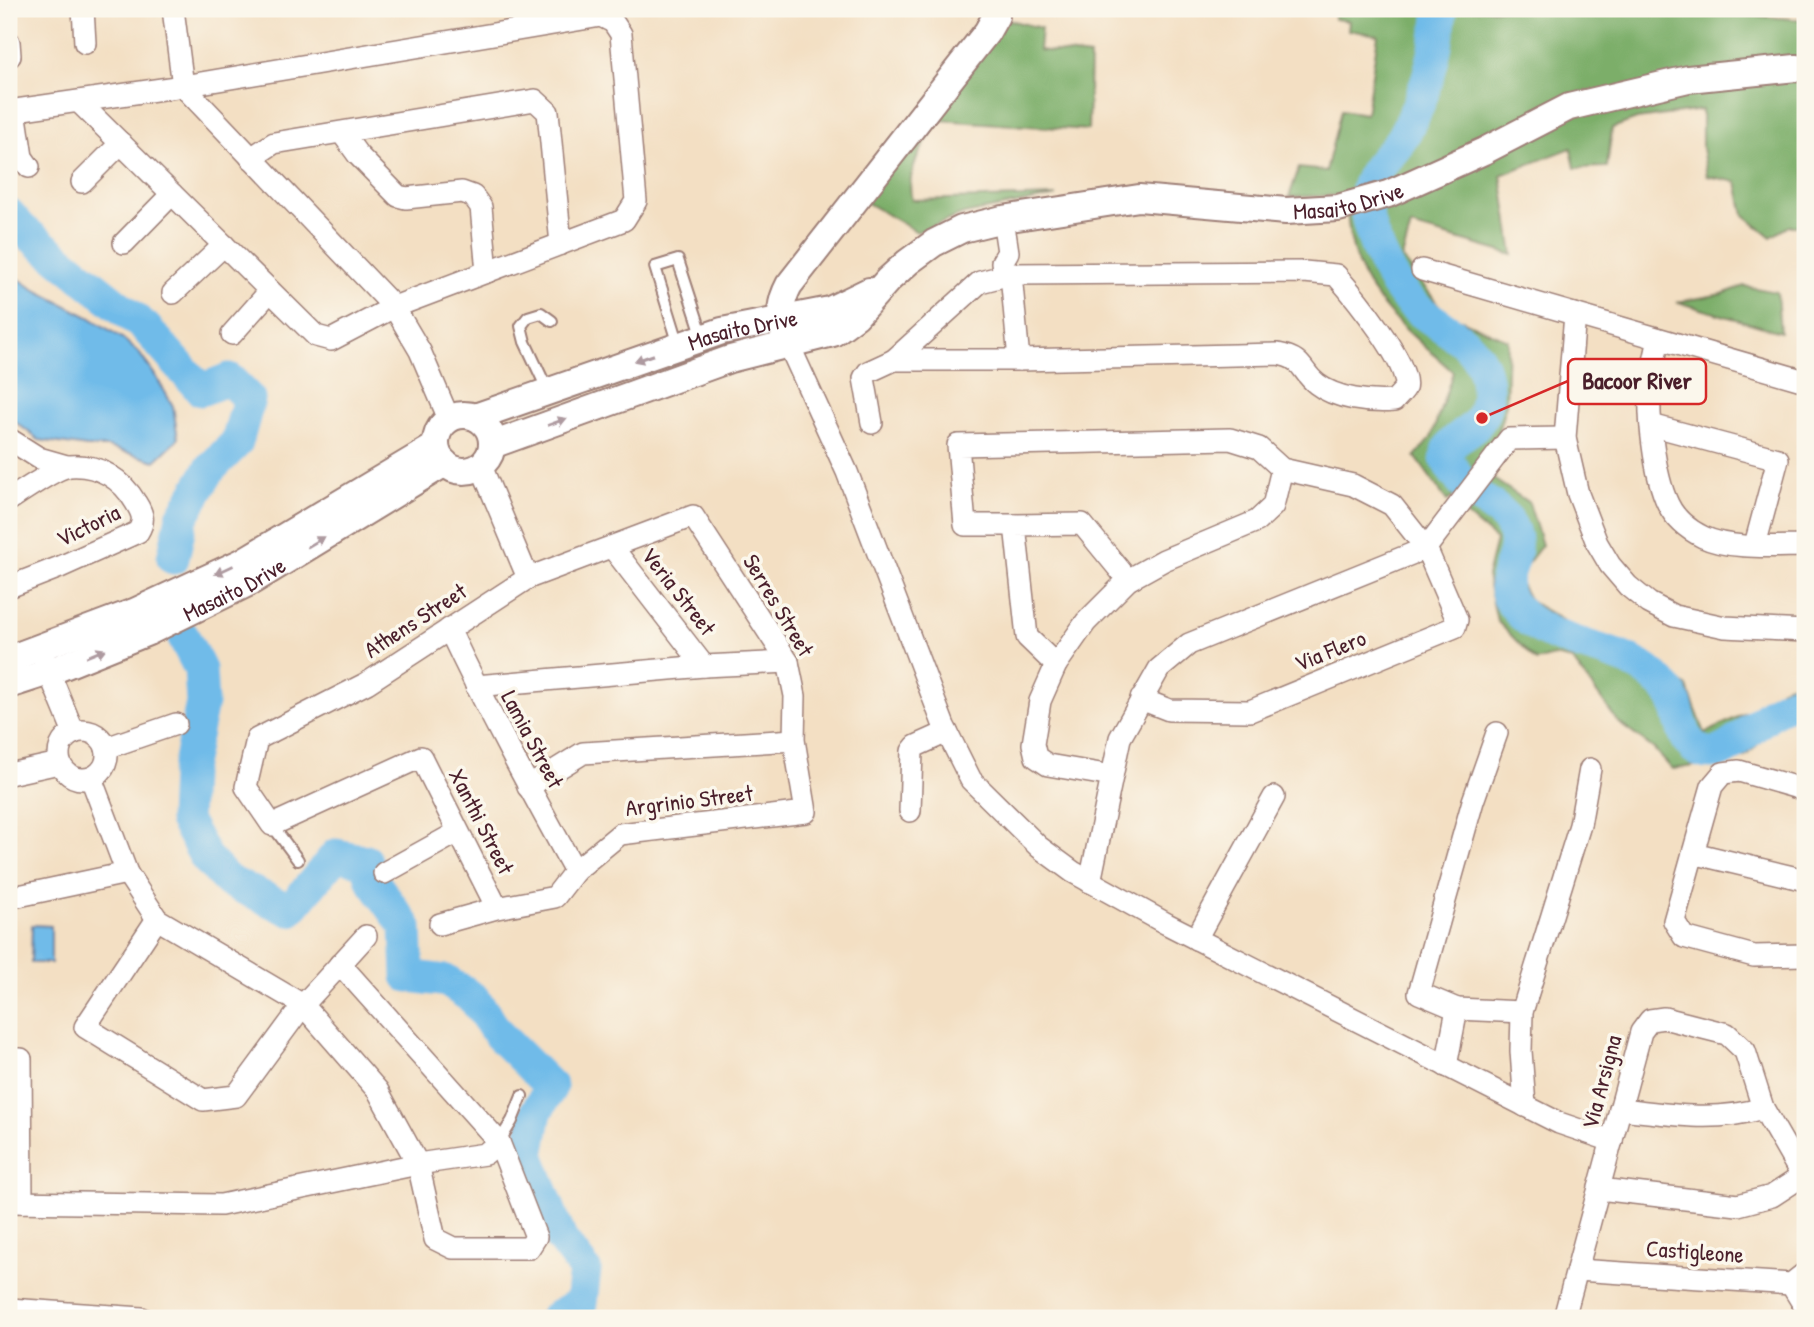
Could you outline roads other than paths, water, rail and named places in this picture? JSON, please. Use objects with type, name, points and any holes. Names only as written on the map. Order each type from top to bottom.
[{"type":"street","points":[[83,9],[85,43]]},
{"type":"street","points":[[173,9],[183,86],[394,307],[420,351],[449,419]]},
{"type":"street","points":[[996,9],[996,16],[987,32],[789,285],[780,307],[780,319],[789,345],[847,472],[947,732],[971,780],[1039,847],[1090,882],[1196,939],[1559,1123],[1612,1141]]},
{"type":"street","points":[[29,167],[22,157],[12,110],[183,86],[601,16],[613,22],[621,34],[636,201],[624,220],[394,307],[331,340],[316,336],[78,101]]},
{"type":"street","name":"Masaito Drive","points":[[487,455],[730,359],[834,333],[856,316],[888,280],[933,243],[962,229],[1003,219],[1139,198],[1286,211],[1356,205],[1388,194],[1484,151],[1569,107],[1688,79],[1805,69]]},
{"type":"street","points":[[251,158],[274,142],[535,100],[548,112],[561,244]]},
{"type":"street","points":[[342,132],[358,155],[398,196],[406,198],[462,192],[473,196],[481,206],[487,272]]},
{"type":"street","points":[[82,182],[121,143]]},
{"type":"street","points":[[124,243],[173,194]]},
{"type":"street","points":[[1003,219],[1008,252],[1002,262],[1011,275],[1019,360]]},
{"type":"street","points":[[173,293],[223,244]]},
{"type":"street","points":[[1422,270],[1805,381]]},
{"type":"street","points":[[872,423],[864,378],[868,372],[894,360],[980,282],[1011,275],[1304,272],[1336,275],[1398,357],[1405,378],[1405,388],[1394,401],[1381,402],[1336,394],[1316,384],[1303,366],[1290,356],[1278,355],[894,360]]},
{"type":"street","name":"Masaito Drive","points":[[475,416],[722,331],[830,310],[888,280]]},
{"type":"street","points":[[232,334],[271,291]]},
{"type":"street","points":[[1576,314],[1565,438],[1578,494],[1597,543],[1610,565],[1628,586],[1649,603],[1674,616],[1725,628],[1805,631]]},
{"type":"street","points":[[1659,339],[1650,382],[1651,425],[1668,505],[1682,524],[1705,538],[1755,545],[1805,546]]},
{"type":"street","points":[[487,455],[474,469],[459,470],[441,455],[438,431],[449,419],[466,414],[475,416],[489,428],[487,455],[528,578]]},
{"type":"street","points":[[1651,425],[1778,459],[1755,545]]},
{"type":"street","points":[[1090,882],[1121,738],[1159,669],[1189,644],[1426,548],[1509,439],[1565,438]]},
{"type":"street","points":[[9,439],[39,458],[67,466]]},
{"type":"street","points":[[1128,580],[1082,524],[965,525],[958,445],[1230,439],[1259,448],[1282,469],[1353,485],[1392,505],[1426,548]]},
{"type":"street","name":"Masaito Drive","points":[[9,685],[44,660],[134,612],[242,562],[441,455]]},
{"type":"street","points":[[9,499],[67,466]]},
{"type":"street","name":"Victoria","points":[[9,587],[60,568],[138,532],[143,524],[143,514],[127,487],[92,467],[67,466]]},
{"type":"street","points":[[1112,776],[1048,765],[1037,757],[1034,744],[1040,701],[1056,665],[1086,622],[1128,580],[1164,559],[1257,521],[1273,506],[1282,469]]},
{"type":"street","name":"Athens Street","points":[[272,825],[246,787],[257,739],[368,682],[528,578],[693,516]]},
{"type":"street","name":"Serres Street","points":[[693,516],[788,663],[795,696],[794,740],[806,813]]},
{"type":"street","points":[[1015,524],[1027,637],[1056,665]]},
{"type":"street","name":"Veria Street","points":[[612,547],[704,666]]},
{"type":"street","name":"Via Flero","points":[[1141,699],[1169,710],[1250,711],[1455,627],[1457,620],[1426,548]]},
{"type":"street","name":"Lamia Street","points":[[449,629],[528,787],[575,871]]},
{"type":"street","name":"Masaito Drive","points":[[9,659],[44,660]]},
{"type":"street","points":[[44,660],[74,733]]},
{"type":"street","points":[[476,686],[704,666],[788,663]]},
{"type":"street","points":[[107,748],[176,724]]},
{"type":"street","points":[[84,731],[102,739],[107,748],[105,766],[92,779],[72,777],[64,771],[58,754],[66,737],[84,731]]},
{"type":"street","points":[[910,811],[912,751],[916,746],[947,732]]},
{"type":"street","points":[[1497,733],[1473,801],[1419,993],[1457,1009],[1522,1012]]},
{"type":"street","points":[[528,787],[583,753],[794,740]]},
{"type":"street","name":"Xanthi Street","points":[[272,825],[421,757],[497,908]]},
{"type":"street","points":[[9,774],[60,763]]},
{"type":"street","points":[[1525,1106],[1521,1051],[1522,1012],[1580,824],[1590,769]]},
{"type":"street","points":[[1805,790],[1739,771],[1723,774],[1712,786],[1674,921],[1684,937],[1754,956],[1805,955]]},
{"type":"street","points":[[92,779],[127,873],[157,919],[303,1005],[378,1091],[418,1164],[435,1239],[453,1248],[529,1248],[536,1237],[499,1142],[340,964]]},
{"type":"street","points":[[1196,939],[1274,797]]},
{"type":"street","name":"Argrinio Street","points":[[440,924],[497,908],[555,897],[575,871],[620,834],[806,813]]},
{"type":"street","points":[[384,873],[458,832]]},
{"type":"street","points":[[1693,853],[1805,880]]},
{"type":"street","points":[[9,898],[127,873]]},
{"type":"street","points":[[157,919],[85,1027],[203,1100],[236,1096],[303,1005],[366,936]]},
{"type":"street","points":[[1446,1066],[1457,1009]]},
{"type":"street","name":"Via Arsigna","points":[[1564,1318],[1641,1032],[1650,1020],[1664,1018],[1727,1034],[1745,1051],[1763,1108],[1803,1179]]},
{"type":"street","points":[[9,1059],[21,1059],[16,1202],[221,1205],[418,1164],[485,1154],[499,1142]]},
{"type":"street","points":[[1620,1109],[1712,1118],[1739,1116],[1763,1108]]},
{"type":"street","points":[[1599,1189],[1738,1205],[1772,1196],[1803,1179]]},
{"type":"street","name":"Castigleone","points":[[1577,1270],[1798,1279]]},
{"type":"street","points":[[1798,1279],[1805,1307]]},
{"type":"street","points":[[9,1309],[142,1318]]},
{"type":"lane","points":[[678,260],[691,342],[655,267],[678,260]]},
{"type":"lane","points":[[548,391],[524,342],[521,326],[528,317],[541,313],[552,321]]},
{"type":"lane","points":[[272,825],[298,860]]},
{"type":"lane","points":[[499,1142],[512,1121],[522,1096]]},
{"type":"water","points":[[9,272],[32,288],[89,317],[122,338],[139,353],[173,406],[178,439],[155,461],[108,447],[87,447],[39,440],[9,417]]},
{"type":"water","points":[[32,925],[51,926],[51,963],[31,963]]},
{"type":"waterway","points":[[1441,9],[1433,58],[1424,90],[1403,136],[1376,170],[1368,185],[1366,207],[1373,238],[1395,283],[1413,305],[1471,349],[1485,373],[1487,389],[1481,417],[1476,425],[1449,448],[1446,458],[1465,485],[1505,517],[1513,531],[1515,551],[1506,578],[1508,596],[1514,606],[1543,630],[1614,655],[1651,674],[1670,693],[1685,735],[1689,742],[1702,752],[1721,751],[1777,709],[1805,699]]},
{"type":"waterway","points":[[9,214],[22,229],[145,327],[201,390],[229,379],[249,399],[237,442],[210,469],[182,517],[173,558]]},
{"type":"waterway","points":[[183,636],[200,669],[202,703],[187,774],[185,820],[206,858],[228,881],[290,910],[336,855],[366,861],[372,880],[406,927],[408,976],[447,981],[474,999],[499,1035],[551,1087],[536,1112],[528,1155],[561,1239],[585,1270],[581,1303],[555,1318]]},
{"type":"place","name":"Bacoor River","points":[[1482,418]]}]
